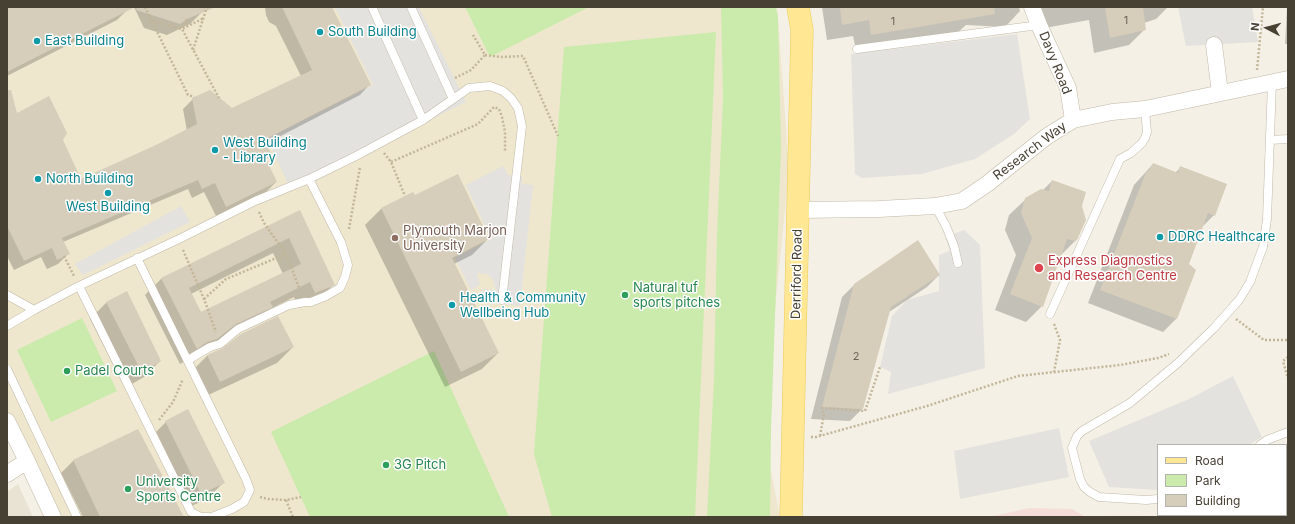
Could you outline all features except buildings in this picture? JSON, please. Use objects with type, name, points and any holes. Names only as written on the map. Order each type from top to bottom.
[{"type":"main road","name":"Derriford Road","points":[[791,517],[802,30],[798,7]]},
{"type":"street","name":"Davy Road","points":[[1032,7],[1068,88],[1073,120]]},
{"type":"street","points":[[1214,45],[1220,93]]},
{"type":"street","name":"Research Way","points":[[798,210],[879,209],[935,206],[962,201],[987,184],[1046,137],[1073,120],[1112,112],[1146,109],[1288,78]]},
{"type":"street","points":[[7,421],[53,517]]},
{"type":"street","points":[[7,474],[27,461]]},
{"type":"lane","points":[[372,7],[423,120]]},
{"type":"lane","points":[[411,7],[453,99]]},
{"type":"lane","points":[[857,49],[1039,25]]},
{"type":"lane","points":[[1157,499],[1146,500],[1099,497],[1090,492],[1084,487],[1080,479],[1072,448],[1077,436],[1082,430],[1130,403],[1179,362],[1227,314],[1239,300],[1250,282],[1264,247],[1267,219],[1272,82]]},
{"type":"lane","points":[[7,326],[79,286],[179,240],[255,201],[308,179],[356,156],[423,120],[468,88],[490,86],[503,91],[511,98],[518,108],[522,126],[502,300]]},
{"type":"lane","points":[[1050,314],[1120,160],[1131,153],[1146,138],[1146,109]]},
{"type":"lane","points":[[1270,140],[1288,139]]},
{"type":"lane","points":[[189,362],[210,347],[220,344],[238,329],[289,305],[311,302],[340,288],[346,278],[348,265],[341,242],[308,179]]},
{"type":"lane","points":[[935,206],[949,233],[958,263]]},
{"type":"lane","points":[[137,258],[246,479],[250,490],[244,502],[232,509],[212,517]]},
{"type":"lane","points":[[79,286],[191,512],[201,517],[208,517]]},
{"type":"lane","points":[[7,295],[34,310]]},
{"type":"lane","points":[[7,369],[77,517]]},
{"type":"lane","points":[[1261,444],[1267,440],[1288,432]]},
{"type":"path","points":[[145,7],[188,95],[194,97]]},
{"type":"path","points":[[193,50],[207,7]]},
{"type":"path","points":[[1255,86],[1263,7]]},
{"type":"path","points":[[152,21],[182,29],[204,18]]},
{"type":"path","points":[[182,29],[187,19]]},
{"type":"path","points":[[182,29],[219,98]]},
{"type":"path","points":[[473,35],[485,55]]},
{"type":"path","points":[[446,82],[471,70],[485,55]]},
{"type":"path","points":[[485,55],[502,57],[523,56],[558,136]]},
{"type":"path","points":[[391,162],[478,124],[494,107],[499,109],[502,117],[505,132],[506,158]]},
{"type":"path","points":[[378,144],[391,162],[405,196]]},
{"type":"path","points":[[341,242],[348,236],[360,167],[356,156]]},
{"type":"path","points":[[255,201],[264,223],[286,254],[305,302]]},
{"type":"path","points":[[179,240],[204,299],[220,344]]},
{"type":"path","points":[[204,299],[226,279],[286,254]]},
{"type":"path","points":[[64,256],[79,286]]},
{"type":"path","points":[[1050,314],[1060,340],[1054,372]]},
{"type":"path","points":[[1227,314],[1264,340],[1288,340]]},
{"type":"path","points":[[793,436],[820,436],[927,406],[1018,376],[1120,365],[1158,358],[1168,353],[1179,362]]},
{"type":"path","points":[[1288,357],[1283,361],[1288,379]]},
{"type":"path","points":[[152,432],[162,414],[173,402],[189,362]]},
{"type":"path","points":[[820,436],[824,414],[822,408],[865,411],[880,367]]},
{"type":"path","points":[[248,494],[268,499],[286,500],[301,497]]},
{"type":"path","points":[[286,500],[293,517]]},
{"type":"shaded area","name":"Plymouth Marjon University","points":[[7,7],[776,7],[789,170],[763,430],[780,517],[57,517],[7,434]]},
{"type":"shaded area","points":[[335,7],[419,7],[466,102],[291,190],[267,139],[373,85]]},
{"type":"shaded area","points":[[1178,7],[1252,7],[1258,42],[1186,46]]},
{"type":"shaded area","points":[[1017,34],[1030,119],[1014,134],[975,159],[922,174],[862,178],[855,174],[851,54]]},
{"type":"shaded area","points":[[503,166],[508,175],[522,176],[522,184],[533,185],[520,306],[480,301],[482,289],[496,290],[493,280],[487,274],[477,273],[480,285],[471,290],[455,258],[491,239],[466,185]]},
{"type":"shaded area","points":[[181,206],[190,222],[83,275],[75,264]]},
{"type":"shaded area","points":[[964,230],[980,245],[985,368],[888,394],[891,372],[880,367],[892,316],[907,300],[939,291],[939,255],[950,251],[945,237]]},
{"type":"shaded area","points":[[1233,376],[1262,437],[1251,444],[1157,444],[1157,490],[1109,487],[1089,441],[1189,399]]},
{"type":"shaded area","points":[[1059,428],[1069,477],[960,499],[954,451]]},
{"type":"shaded area","points":[[18,484],[33,517],[7,517],[7,492]]},
{"type":"shaded area","points":[[1287,484],[1288,517],[989,517],[1029,508],[1072,509],[1084,516],[1287,516]]},
{"type":"green space","points":[[465,7],[589,7],[490,57]]},
{"type":"green space","points":[[721,7],[776,7],[778,17],[781,147],[771,430],[770,517],[707,517],[714,379],[717,234],[723,98]]},
{"type":"green space","name":"Natural tuf sports pitches","points":[[716,32],[695,517],[552,517],[534,454],[564,47]]},
{"type":"green space","name":"Padel Courts","points":[[82,318],[117,391],[51,422],[17,350]]},
{"type":"green space","name":"3G Pitch","points":[[434,351],[509,517],[310,517],[271,432]]},
{"type":"place","name":"South Building","points":[[320,32]]},
{"type":"place","name":"East Building","points":[[37,41]]},
{"type":"place","name":"West Building - Library","points":[[215,150]]},
{"type":"place","name":"North Building","points":[[38,179]]},
{"type":"place","name":"West Building","points":[[108,193]]},
{"type":"place","name":"DDRC Healthcare","points":[[1160,237]]},
{"type":"place","name":"Plymouth Marjon University","points":[[395,238]]},
{"type":"place","name":"Express Diagnostics and Research Centre","points":[[1039,268]]},
{"type":"place","name":"Natural tuf sports pitches","points":[[625,295]]},
{"type":"place","name":"Health & Community Wellbeing Hub","points":[[452,305]]},
{"type":"place","name":"Padel Courts","points":[[67,371]]},
{"type":"place","name":"3G Pitch","points":[[386,465]]},
{"type":"place","name":"University Sports Centre","points":[[128,489]]}]
